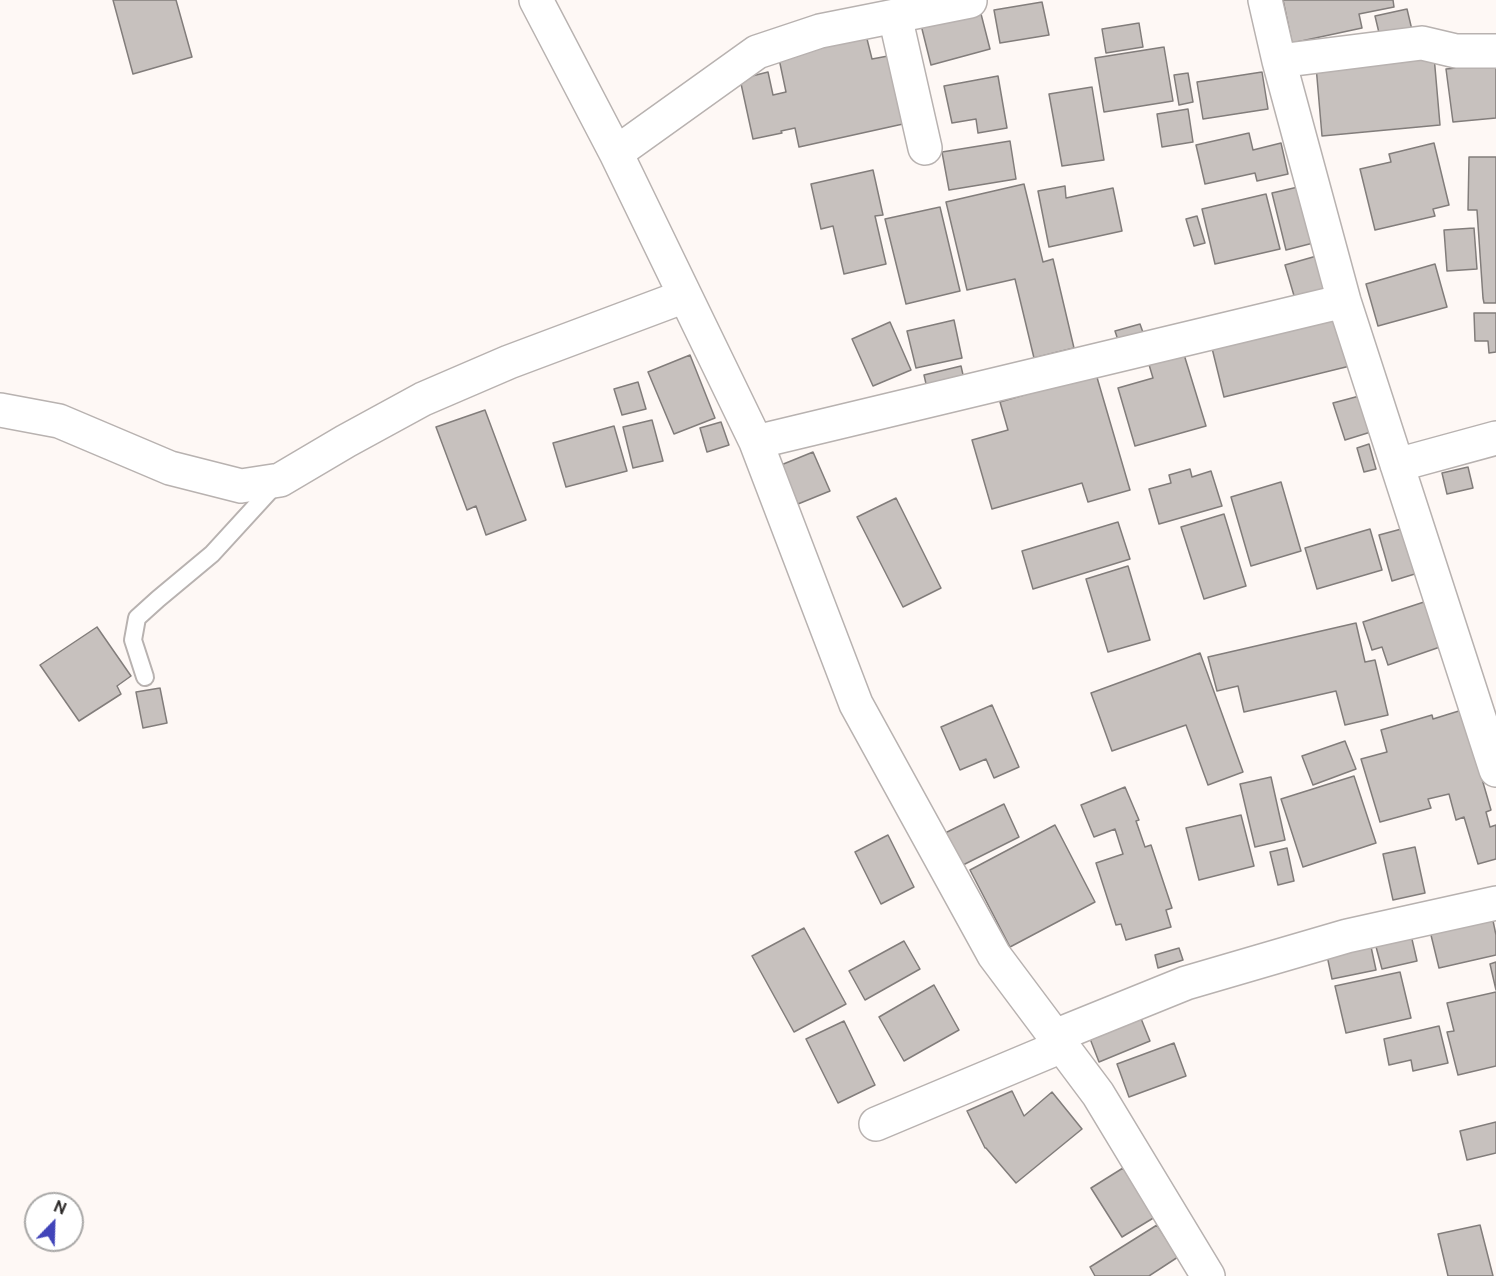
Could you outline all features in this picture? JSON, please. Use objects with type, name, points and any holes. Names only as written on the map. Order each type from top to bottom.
[{"type":"street","points":[[536,0],[616,153],[756,442],[856,704],[994,955],[1098,1094],[1208,1276]]},
{"type":"street","points":[[1265,0],[1279,61],[1344,301],[1496,770]]},
{"type":"street","points":[[616,153],[757,52],[820,31],[970,1]]},
{"type":"street","points":[[895,16],[925,148]]},
{"type":"street","points":[[1279,61],[1422,43],[1456,51],[1496,51]]},
{"type":"street","points":[[0,410],[58,421],[170,468],[241,486],[280,480],[423,399],[509,362],[685,296]]},
{"type":"street","points":[[756,442],[1344,301]]},
{"type":"street","points":[[1397,465],[1496,438]]},
{"type":"street","points":[[876,1124],[1186,983],[1347,936],[1496,903]]},
{"type":"lane","points":[[145,677],[133,640],[137,618],[212,554],[280,480]]},
{"type":"building","points":[[113,0],[176,0],[192,57],[133,74]]},
{"type":"building","points":[[1283,0],[1393,0],[1394,7],[1359,14],[1362,28],[1292,43]]},
{"type":"building","points":[[1042,2],[1049,35],[1000,43],[994,10]]},
{"type":"building","points":[[1407,9],[1412,30],[1380,37],[1375,16]]},
{"type":"building","points":[[980,10],[990,49],[931,65],[921,25]]},
{"type":"building","points":[[1139,23],[1143,47],[1106,53],[1102,29]]},
{"type":"building","points":[[866,35],[872,59],[888,56],[903,124],[799,147],[795,128],[753,139],[740,79],[768,72],[773,95],[786,92],[778,54]]},
{"type":"building","points":[[1164,47],[1173,101],[1104,112],[1095,58]]},
{"type":"building","points":[[1434,56],[1440,125],[1322,136],[1316,66]]},
{"type":"building","points":[[1496,64],[1496,118],[1453,122],[1446,69]]},
{"type":"building","points":[[1262,72],[1268,109],[1203,119],[1197,82]]},
{"type":"building","points":[[1188,73],[1193,102],[1179,105],[1174,75]]},
{"type":"building","points":[[998,76],[1007,128],[978,133],[976,119],[952,123],[944,86]]},
{"type":"building","points":[[1092,87],[1104,160],[1062,166],[1049,94]]},
{"type":"building","points":[[1188,109],[1193,142],[1162,147],[1157,114]]},
{"type":"building","points":[[1249,133],[1253,150],[1281,143],[1288,174],[1257,181],[1255,173],[1205,184],[1196,145]]},
{"type":"building","points":[[1010,141],[1016,179],[949,190],[942,152]]},
{"type":"building","points":[[1434,143],[1449,205],[1433,209],[1435,216],[1375,230],[1360,169],[1391,162],[1389,154]]},
{"type":"building","points":[[1469,157],[1496,157],[1496,303],[1484,303],[1483,298],[1477,210],[1468,210]]},
{"type":"building","points":[[873,170],[883,215],[875,216],[886,264],[844,274],[833,226],[821,229],[811,184]]},
{"type":"building","points":[[1024,184],[1043,262],[1053,259],[1074,348],[1034,358],[1015,279],[967,290],[946,202]]},
{"type":"building","points":[[1311,184],[1325,240],[1286,250],[1272,193]]},
{"type":"building","points":[[1065,186],[1066,198],[1113,188],[1122,231],[1049,247],[1038,191]]},
{"type":"building","points":[[1266,194],[1280,249],[1215,264],[1202,209]]},
{"type":"building","points":[[940,207],[960,291],[906,304],[885,219]]},
{"type":"building","points":[[1197,216],[1205,243],[1194,246],[1186,219]]},
{"type":"building","points":[[1474,228],[1477,269],[1447,271],[1444,230]]},
{"type":"building","points":[[1320,255],[1330,289],[1295,299],[1285,265]]},
{"type":"building","points":[[1435,264],[1447,307],[1378,326],[1366,284]]},
{"type":"building","points":[[1339,308],[1354,365],[1224,397],[1210,340]]},
{"type":"building","points":[[1474,313],[1496,313],[1496,352],[1489,353],[1488,341],[1475,341]]},
{"type":"building","points":[[954,320],[962,358],[916,368],[907,331]]},
{"type":"building","points":[[890,322],[911,370],[873,386],[852,339]]},
{"type":"building","points":[[1140,324],[1145,338],[1120,346],[1115,331]]},
{"type":"building","points":[[1182,348],[1206,426],[1135,446],[1118,388],[1153,378],[1147,358]]},
{"type":"building","points":[[690,355],[715,418],[674,434],[648,372]]},
{"type":"building","points":[[961,366],[966,388],[929,397],[924,375]]},
{"type":"building","points":[[1096,374],[1130,490],[1088,502],[1082,483],[992,509],[972,440],[1008,430],[1000,402]]},
{"type":"building","points":[[638,382],[646,409],[622,415],[614,389]]},
{"type":"building","points":[[1363,395],[1374,431],[1345,440],[1333,403]]},
{"type":"building","points":[[485,410],[526,520],[486,535],[476,506],[467,510],[436,427]]},
{"type":"building","points":[[652,420],[663,461],[633,468],[623,427]]},
{"type":"building","points":[[721,422],[729,445],[707,452],[700,428]]},
{"type":"building","points":[[614,426],[627,471],[566,487],[553,443]]},
{"type":"building","points":[[1369,444],[1376,469],[1364,472],[1357,448]]},
{"type":"building","points":[[813,452],[830,491],[798,504],[781,465]]},
{"type":"building","points":[[1468,467],[1473,488],[1447,494],[1442,473]]},
{"type":"building","points":[[1190,469],[1192,477],[1211,471],[1222,506],[1159,524],[1149,489],[1171,483],[1169,475]]},
{"type":"building","points":[[1281,482],[1301,551],[1251,566],[1231,497]]},
{"type":"building","points":[[896,498],[941,588],[903,607],[857,517]]},
{"type":"building","points":[[1224,514],[1246,586],[1204,599],[1181,527]]},
{"type":"building","points":[[1118,522],[1130,559],[1033,589],[1022,551]]},
{"type":"building","points":[[1405,528],[1418,573],[1392,581],[1379,535]]},
{"type":"building","points":[[1370,529],[1382,570],[1317,589],[1305,548]]},
{"type":"building","points":[[1128,566],[1150,640],[1108,652],[1086,579]]},
{"type":"building","points":[[1424,602],[1440,647],[1388,665],[1382,647],[1372,650],[1363,622]]},
{"type":"building","points":[[1356,623],[1365,662],[1375,660],[1388,715],[1345,725],[1336,691],[1244,712],[1238,686],[1217,691],[1208,657]]},
{"type":"building","points":[[97,627],[131,676],[117,686],[121,694],[79,721],[40,665]]},
{"type":"building","points":[[1200,653],[1243,772],[1208,785],[1186,725],[1112,751],[1091,693]]},
{"type":"building","points":[[160,688],[167,723],[143,728],[136,692]]},
{"type":"building","points":[[992,705],[1019,767],[994,778],[986,759],[960,770],[941,727]]},
{"type":"building","points":[[1462,710],[1491,810],[1486,812],[1490,827],[1496,825],[1496,859],[1478,864],[1464,817],[1456,820],[1449,794],[1428,799],[1431,808],[1380,822],[1361,759],[1387,752],[1381,730],[1432,715],[1433,719]]},
{"type":"building","points":[[1345,741],[1356,769],[1313,785],[1302,756]]},
{"type":"building","points":[[1354,776],[1376,843],[1303,867],[1281,799]]},
{"type":"building","points":[[1271,777],[1285,840],[1255,847],[1240,784]]},
{"type":"building","points":[[1125,787],[1139,820],[1136,821],[1145,847],[1151,845],[1172,908],[1166,910],[1171,927],[1126,940],[1121,924],[1116,925],[1096,863],[1123,854],[1115,829],[1094,837],[1081,805]]},
{"type":"building","points":[[1004,804],[1019,837],[955,869],[939,836]]},
{"type":"building","points":[[1241,815],[1254,866],[1199,880],[1186,828]]},
{"type":"building","points":[[1055,825],[1095,902],[1010,947],[970,870]]},
{"type":"building","points":[[888,835],[914,887],[881,904],[855,852]]},
{"type":"building","points":[[1415,847],[1425,893],[1393,900],[1383,854]]},
{"type":"building","points":[[1287,848],[1294,881],[1278,885],[1270,852]]},
{"type":"building","points":[[1492,916],[1496,935],[1496,955],[1439,968],[1430,931]]},
{"type":"building","points":[[804,928],[846,1004],[794,1032],[752,956]]},
{"type":"building","points":[[1411,935],[1417,961],[1382,969],[1375,943]]},
{"type":"building","points":[[904,941],[920,969],[865,1000],[849,971]]},
{"type":"building","points":[[1370,942],[1376,970],[1332,979],[1326,951]]},
{"type":"building","points":[[1179,948],[1183,960],[1158,968],[1155,955]]},
{"type":"building","points":[[1496,962],[1496,990],[1490,964]]},
{"type":"building","points":[[1400,972],[1411,1018],[1346,1033],[1335,986]]},
{"type":"building","points":[[934,985],[959,1030],[904,1061],[879,1017]]},
{"type":"building","points":[[1496,992],[1496,1066],[1458,1075],[1447,1032],[1454,1031],[1447,1003]]},
{"type":"building","points":[[1140,1016],[1150,1041],[1099,1062],[1089,1036]]},
{"type":"building","points":[[844,1021],[875,1085],[838,1103],[806,1039]]},
{"type":"building","points":[[1439,1026],[1448,1063],[1413,1071],[1411,1060],[1389,1065],[1384,1039]]},
{"type":"building","points":[[1174,1043],[1186,1076],[1129,1097],[1117,1064]]},
{"type":"building","points":[[1012,1091],[1024,1116],[1052,1092],[1082,1129],[1016,1183],[985,1148],[967,1111]]},
{"type":"building","points":[[1496,1122],[1496,1153],[1467,1160],[1460,1131]]},
{"type":"building","points":[[1123,1168],[1155,1217],[1122,1237],[1091,1188]]},
{"type":"building","points":[[1157,1225],[1178,1257],[1149,1276],[1095,1276],[1090,1267]]},
{"type":"building","points":[[1480,1225],[1493,1276],[1448,1276],[1438,1234]]}]
